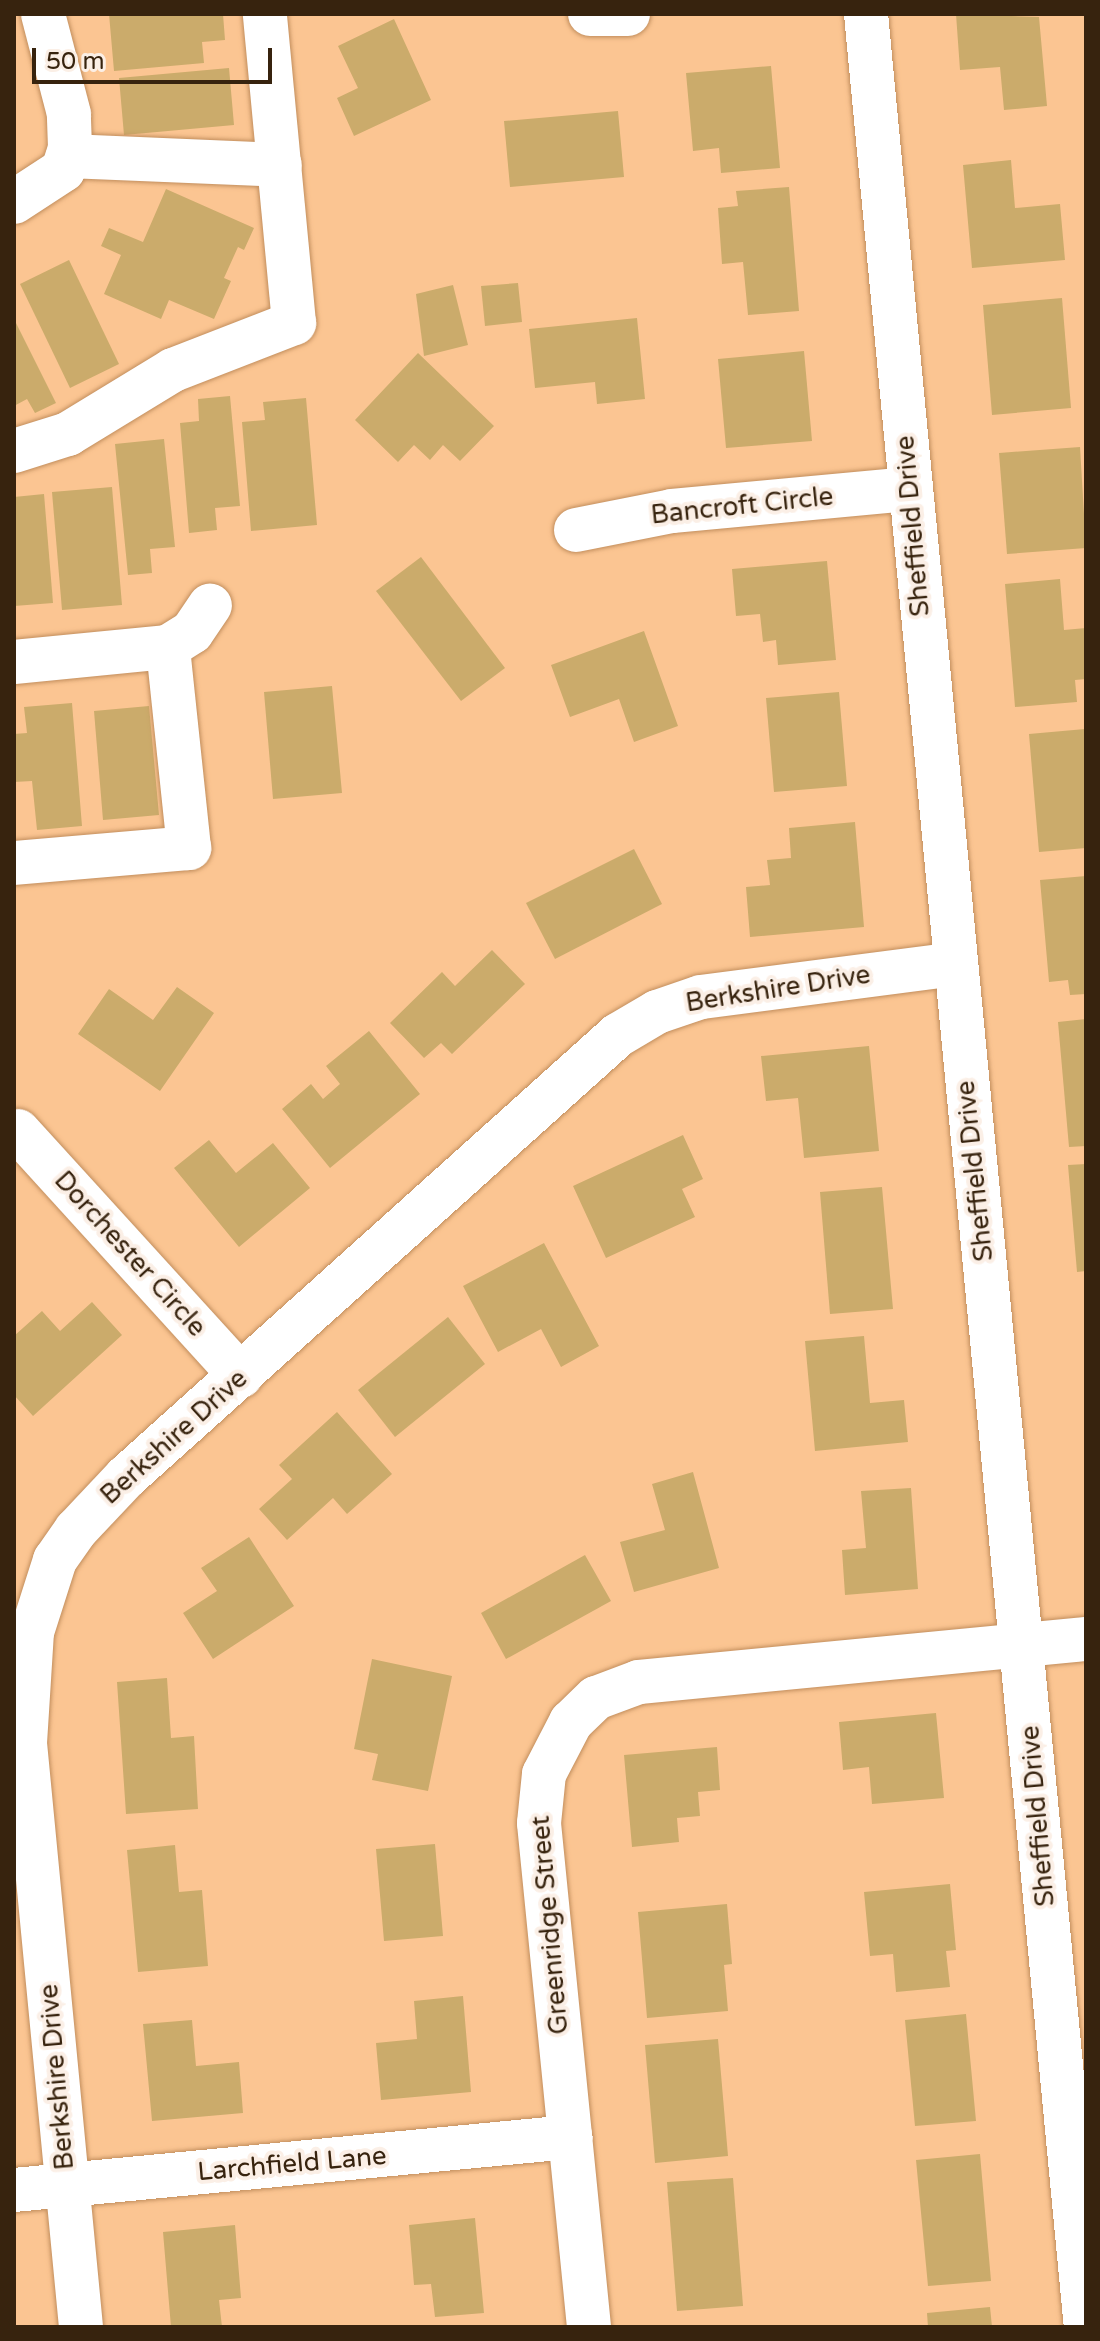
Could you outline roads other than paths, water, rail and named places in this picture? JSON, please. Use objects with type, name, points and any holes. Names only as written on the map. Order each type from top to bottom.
[{"type":"street","points":[[14,202],[54,178],[68,156],[69,114],[43,14]]},
{"type":"street","points":[[14,451],[68,434],[183,365],[294,323],[265,14]]},
{"type":"street","points":[[590,14],[628,14]]},
{"type":"street","name":"Sheffield Drive","points":[[866,14],[1086,2327]]},
{"type":"street","points":[[68,156],[280,165]]},
{"type":"street","name":"Bancroft Circle","points":[[576,530],[672,511],[910,489]]},
{"type":"street","points":[[14,662],[168,647],[192,632],[210,605]]},
{"type":"street","points":[[14,863],[189,848],[168,647]]},
{"type":"street","name":"Berkshire Drive","points":[[81,2327],[25,1743],[26,1667],[34,1620],[45,1579],[76,1530],[126,1477],[241,1376],[583,1061],[637,1023],[701,997],[955,964]]},
{"type":"street","name":"Dorchester Circle","points":[[18,1131],[241,1376]]},
{"type":"street","name":"Greenridge Street","points":[[589,2327],[539,1823],[544,1774],[571,1722],[596,1698],[639,1682],[1086,1639]]},
{"type":"street","name":"Larchfield Lane","points":[[14,2190],[570,2137]]}]
